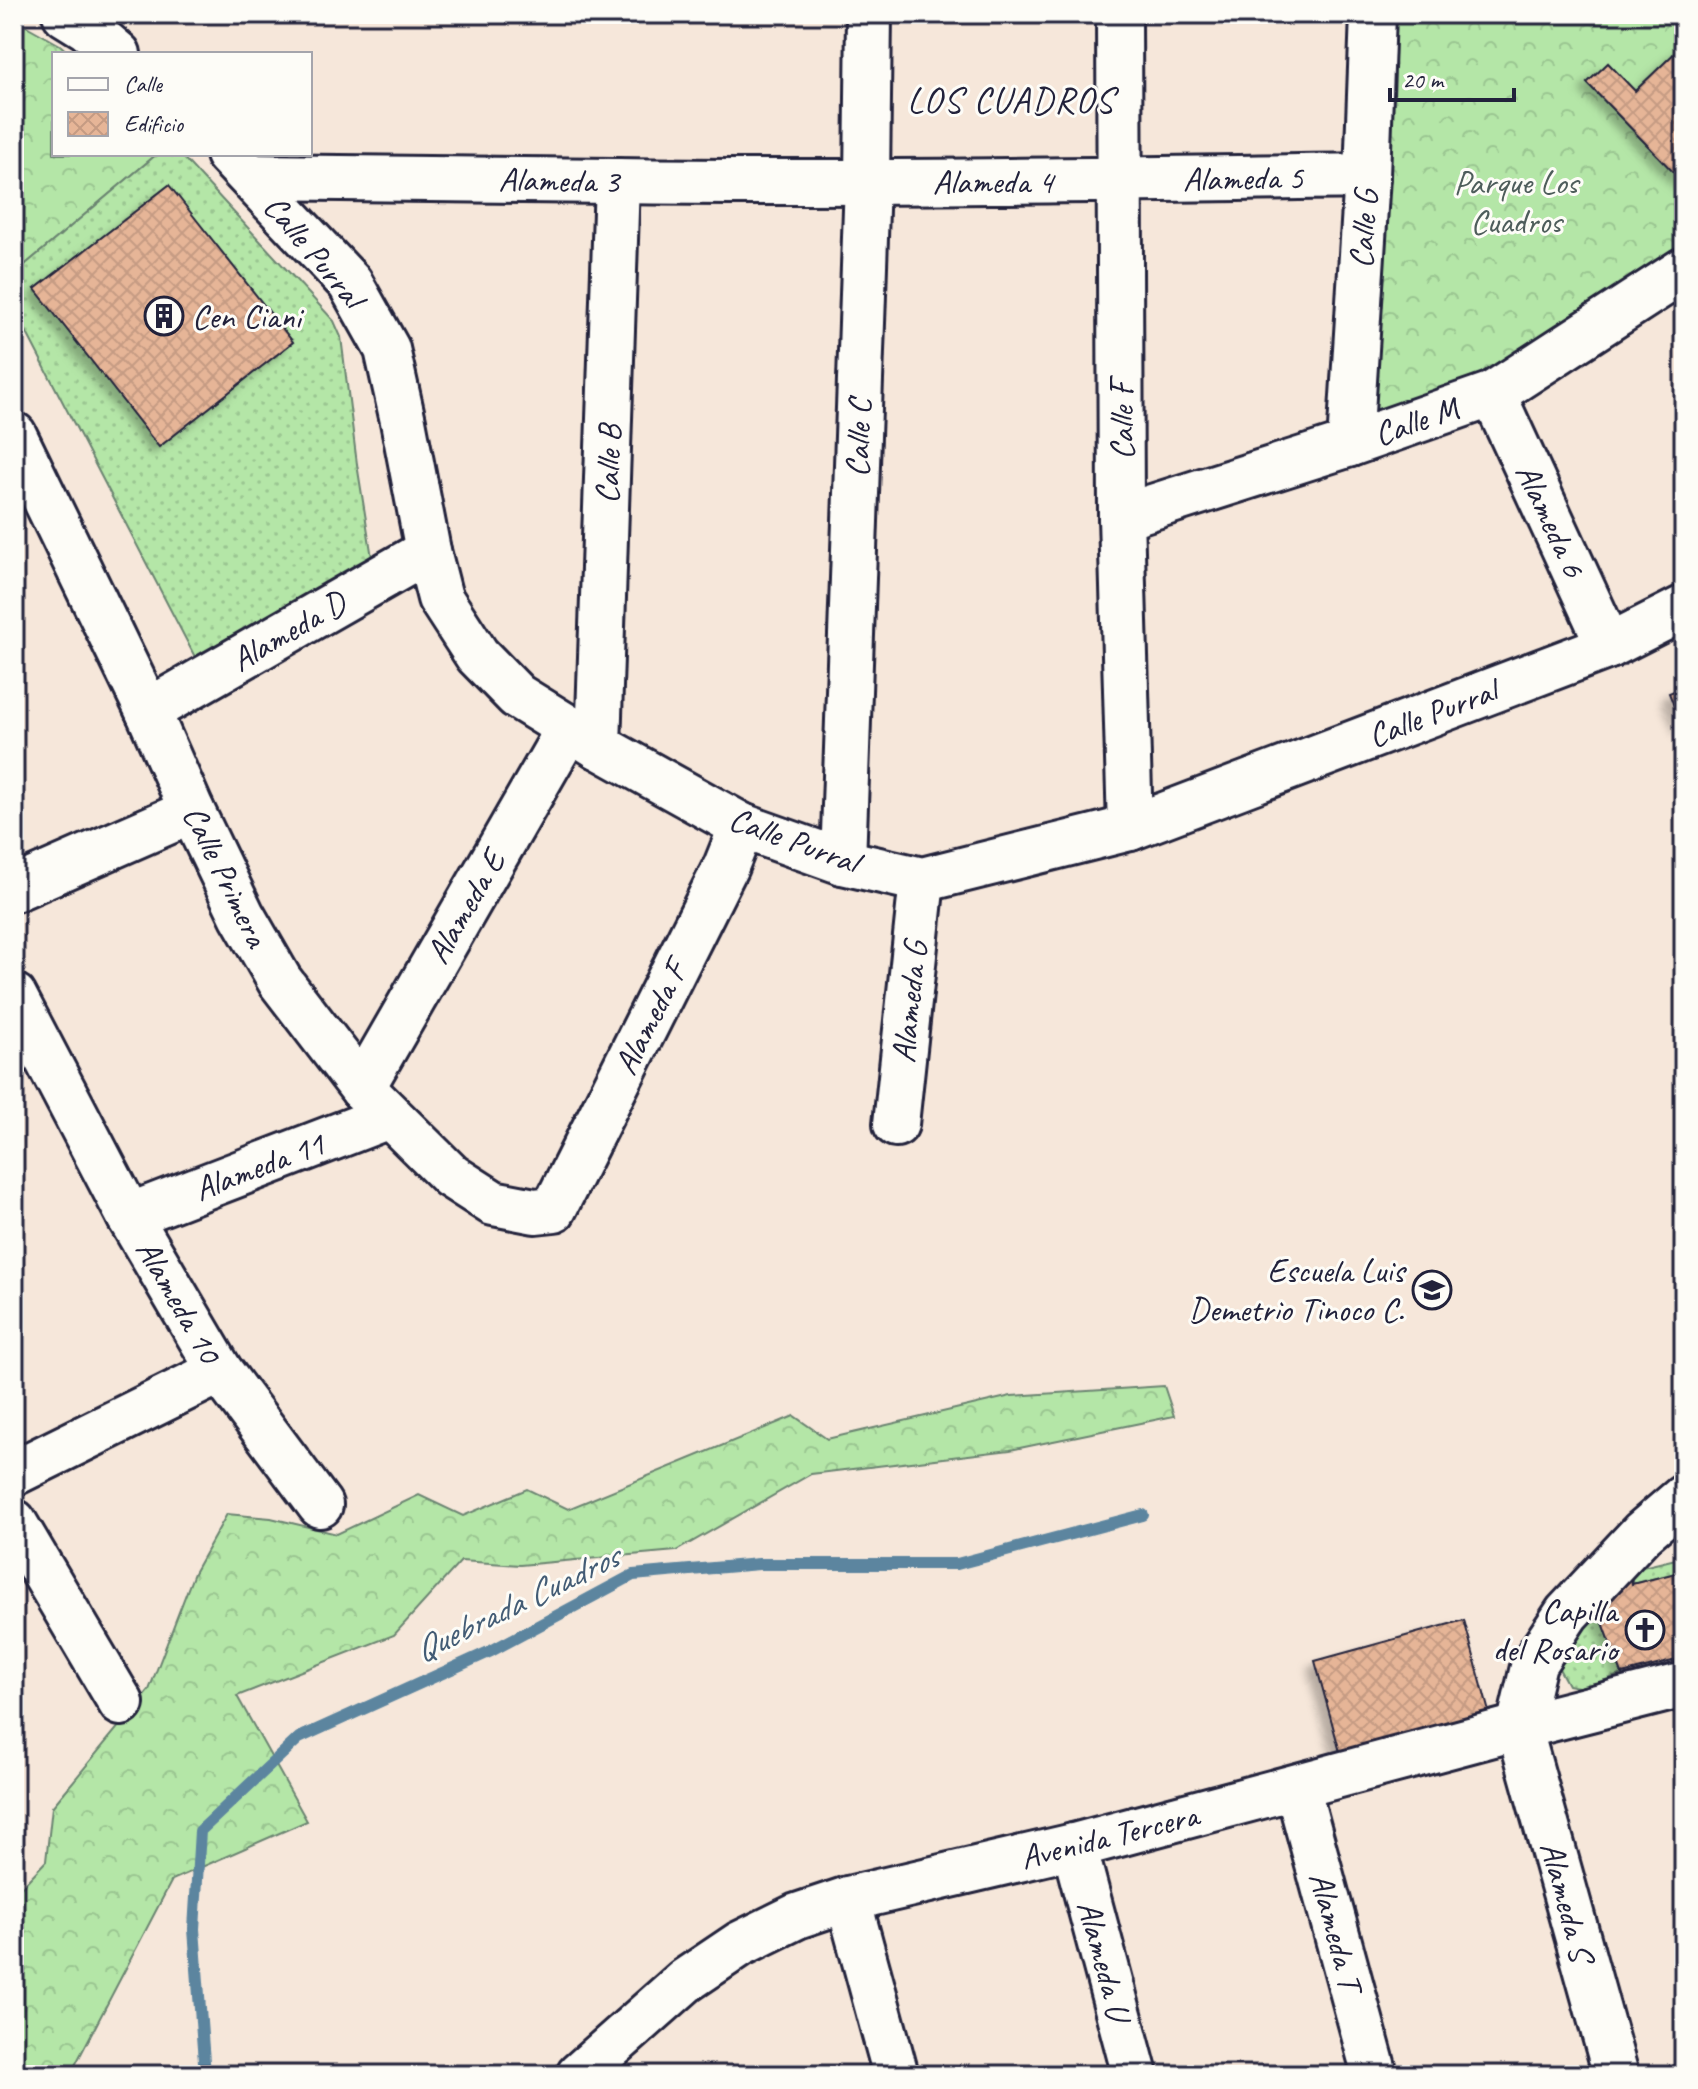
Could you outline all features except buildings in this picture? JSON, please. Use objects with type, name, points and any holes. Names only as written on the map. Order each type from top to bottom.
[{"type":"street","name":"Calle C","points":[[843,862],[867,181],[869,14]]},
{"type":"street","name":"Calle F","points":[[1119,14],[1121,517],[1130,828]]},
{"type":"street","name":"Calle G","points":[[1350,444],[1367,176],[1373,14]]},
{"type":"street","name":"Alameda 3","points":[[240,166],[617,181],[867,181]]},
{"type":"street","name":"Calle Purral","points":[[240,166],[350,283],[387,349],[440,598],[477,655],[517,696],[584,737],[742,826],[843,862],[922,880],[1130,828],[1609,646],[1684,608]]},
{"type":"street","name":"Alameda 5","points":[[1120,180],[1367,176]]},
{"type":"street","name":"Alameda 4","points":[[867,181],[1120,180]]},
{"type":"street","name":"Calle B","points":[[584,737],[617,181]]},
{"type":"street","name":"Calle M","points":[[1121,517],[1350,444],[1493,394],[1684,270]]},
{"type":"street","name":"Alameda 6","points":[[1493,394],[1609,646]]},
{"type":"street","name":"Calle Primera","points":[[14,435],[148,711],[242,915],[280,981],[376,1102],[451,1176],[493,1203],[535,1211],[554,1209]]},
{"type":"street","name":"Alameda D","points":[[148,711],[428,551]]},
{"type":"street","name":"Alameda E","points":[[376,1102],[584,737]]},
{"type":"street","points":[[14,889],[192,811]]},
{"type":"street","name":"Alameda F","points":[[554,1209],[726,866],[742,826]]},
{"type":"street","name":"Alameda G","points":[[896,1124],[922,880]]},
{"type":"street","name":"Alameda 10","points":[[14,996],[129,1216],[220,1371],[320,1505]]},
{"type":"street","name":"Alameda 11","points":[[129,1216],[376,1102]]},
{"type":"street","points":[[14,1473],[220,1371]]},
{"type":"street","points":[[1519,1727],[1534,1663],[1567,1613],[1642,1533],[1684,1497]]},
{"type":"street","points":[[14,1522],[121,1703]]},
{"type":"street","name":"Avenida Tercera","points":[[579,2075],[685,1981],[740,1944],[797,1916],[848,1899],[1074,1846],[1684,1685]]},
{"type":"street","name":"Alameda S","points":[[1519,1727],[1616,2075]]},
{"type":"street","name":"Alameda T","points":[[1297,1787],[1375,2075]]},
{"type":"street","name":"Alameda U","points":[[1074,1846],[1135,2075]]},
{"type":"street","points":[[848,1899],[896,2075]]},
{"type":"green space","name":"Parque Los Cuadros","points":[[1395,14],[1661,14],[1684,33],[1684,44],[1635,91],[1608,63],[1587,83],[1684,183],[1684,247],[1492,379],[1367,421]]},
{"type":"green space","points":[[14,19],[68,52],[52,52],[52,156],[155,156],[14,274]]},
{"type":"green space","points":[[155,156],[182,156],[334,321],[341,337],[374,570],[196,659],[14,308],[14,274]],"holes":[[[169,186],[293,342],[159,446],[35,289]]]},
{"type":"green space","points":[[1164,1386],[1174,1416],[1010,1450],[811,1474],[676,1551],[520,1565],[461,1561],[394,1635],[237,1696],[307,1821],[172,1880],[70,2075],[14,2075],[14,1895],[46,1861],[52,1807],[149,1690],[194,1573],[227,1514],[271,1518],[337,1534],[419,1495],[463,1516],[527,1489],[568,1509],[794,1416],[827,1439],[1011,1396]]},
{"type":"green space","points":[[1684,1557],[1684,1571],[1632,1584],[1630,1570]]},
{"type":"green space","points":[[1595,1601],[1622,1674],[1583,1688],[1568,1685],[1557,1665]]},
{"type":"waterway","name":"Quebrada Cuadros","points":[[205,2075],[194,1929],[200,1831],[299,1738],[491,1651],[633,1575],[759,1564],[957,1564],[1143,1515]]},
{"type":"place","name":"Cen Ciani","points":[[164,316]]},
{"type":"place","name":"Escuela Luis Demetrio Tinoco C.","points":[[1432,1290]]},
{"type":"place","name":"Capilla del Rosario","points":[[1645,1630]]},
{"type":"district","name":"LOS CUADROS","points":[[1011,100]]}]
